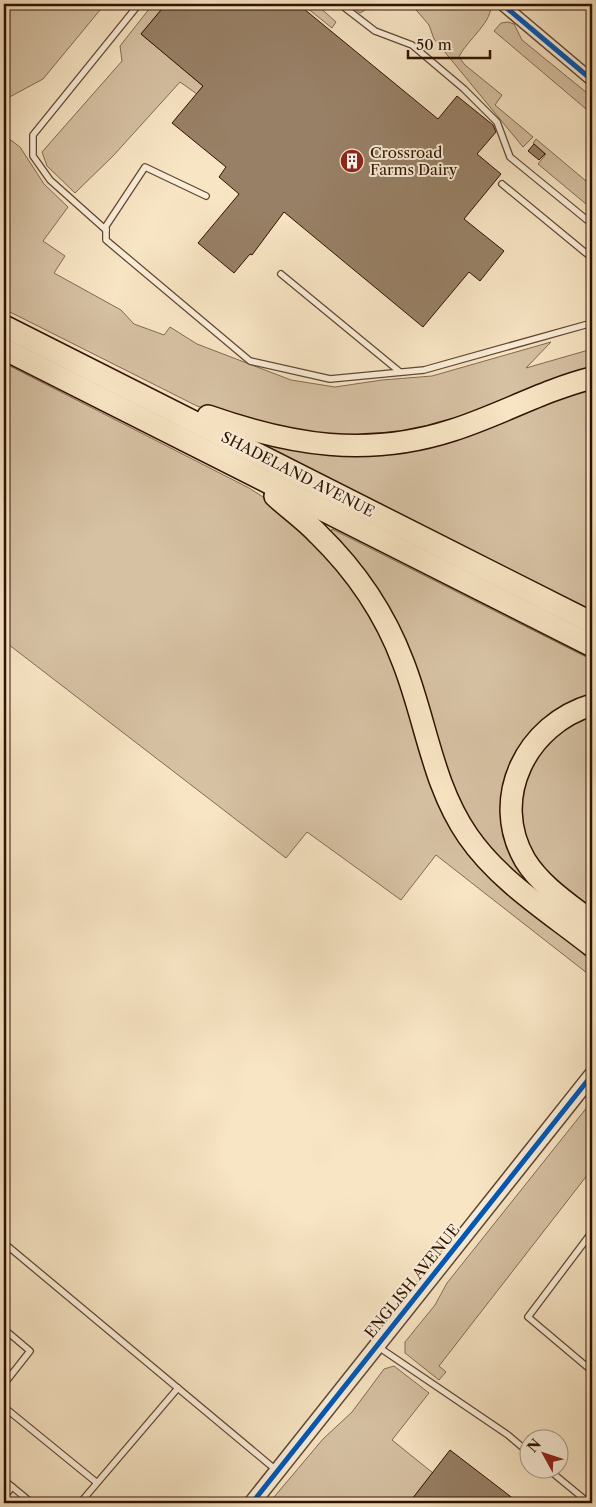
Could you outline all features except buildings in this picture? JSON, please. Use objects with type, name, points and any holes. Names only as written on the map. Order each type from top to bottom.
[{"type":"highway","name":"SHADELAND AVENUE","points":[[4,326],[592,623]]},
{"type":"highway","name":"SHADELAND AVENUE","points":[[4,349],[592,646]]},
{"type":"highway","points":[[136,392],[271,437],[309,443],[357,446],[408,441],[453,430],[592,378]]},
{"type":"highway","points":[[256,477],[332,547],[376,607],[404,663],[444,792],[468,837],[506,878],[592,946]]},
{"type":"highway","points":[[592,704],[558,720],[541,734],[530,749],[516,780],[512,815],[520,850],[533,871],[547,886],[592,922]]},
{"type":"street","points":[[502,4],[592,80]]},
{"type":"street","name":"ENGLISH AVENUE","points":[[252,1503],[592,1075]]},
{"type":"lane","points":[[106,230],[50,180],[33,156],[33,136],[139,4]]},
{"type":"lane","points":[[340,4],[374,31],[412,44],[464,89],[497,122],[510,157],[592,224]]},
{"type":"lane","points":[[206,196],[145,167],[110,220],[106,230],[106,240],[250,361],[330,379],[424,370],[592,323]]},
{"type":"lane","points":[[502,184],[592,258]]},
{"type":"lane","points":[[281,274],[400,372]]},
{"type":"lane","points":[[592,1232],[528,1317],[592,1371]]},
{"type":"lane","points":[[586,1240],[592,1244]]},
{"type":"lane","points":[[4,1243],[277,1471]]},
{"type":"lane","points":[[4,1329],[30,1352],[4,1384]]},
{"type":"lane","points":[[377,1346],[518,1444]]},
{"type":"lane","points":[[80,1503],[178,1388]]},
{"type":"lane","points":[[4,1407],[96,1482]]},
{"type":"lane","points":[[4,1480],[32,1503]]},
{"type":"lane","points":[[561,1480],[589,1503]]},
{"type":"lane","points":[[4,1497],[12,1487]]},
{"type":"shaded area","points":[[4,4],[105,4],[43,79],[4,100]]},
{"type":"shaded area","points":[[153,4],[166,4],[141,34],[203,86],[197,94],[180,82],[113,156],[75,193],[47,166],[42,152],[122,61],[120,46]]},
{"type":"shaded area","points":[[302,4],[316,4],[336,22],[332,28]]},
{"type":"shaded area","points":[[349,4],[375,4],[360,13]]},
{"type":"shaded area","points":[[411,4],[490,4],[488,17],[484,24],[459,57],[465,65],[502,95],[495,105],[533,137],[523,147],[434,39],[429,25]]},
{"type":"shaded area","points":[[508,22],[514,24],[522,40],[592,97],[592,114],[494,31],[501,23]]},
{"type":"shaded area","points":[[4,135],[20,147],[44,184],[68,207],[43,241],[65,256],[54,273],[121,310],[134,324],[164,335],[170,327],[197,344],[291,380],[335,387],[382,380],[432,376],[551,342],[526,368],[592,349],[592,370],[463,420],[367,439],[247,424],[197,406],[4,309]]},
{"type":"shaded area","points":[[536,139],[592,186],[592,209],[538,164],[546,154],[533,143]]},
{"type":"shaded area","points":[[4,363],[249,488],[271,502],[342,570],[388,648],[448,819],[592,956],[592,977],[436,855],[401,900],[307,832],[286,858],[4,641]]},
{"type":"shaded area","points":[[592,382],[592,612],[253,445],[256,437],[347,451]]},
{"type":"shaded area","points":[[332,529],[592,660],[592,697],[508,780],[536,892],[477,839],[430,733],[329,535]]},
{"type":"shaded area","points":[[592,715],[592,908],[545,872],[527,847],[520,818],[524,778],[551,738],[562,729]]},
{"type":"shaded area","points":[[592,1101],[592,1169],[439,1366],[446,1372],[439,1380],[405,1353],[405,1342],[435,1305],[447,1283]]},
{"type":"shaded area","points":[[394,1366],[429,1393],[392,1440],[433,1473],[409,1503],[269,1503],[323,1439],[352,1412],[384,1369]]},
{"type":"cycle path","points":[[502,4],[592,80]]},
{"type":"cycle path","points":[[252,1503],[592,1075]]},
{"type":"place","name":"Crossroad Farms Dairy","points":[[352,161]]}]
